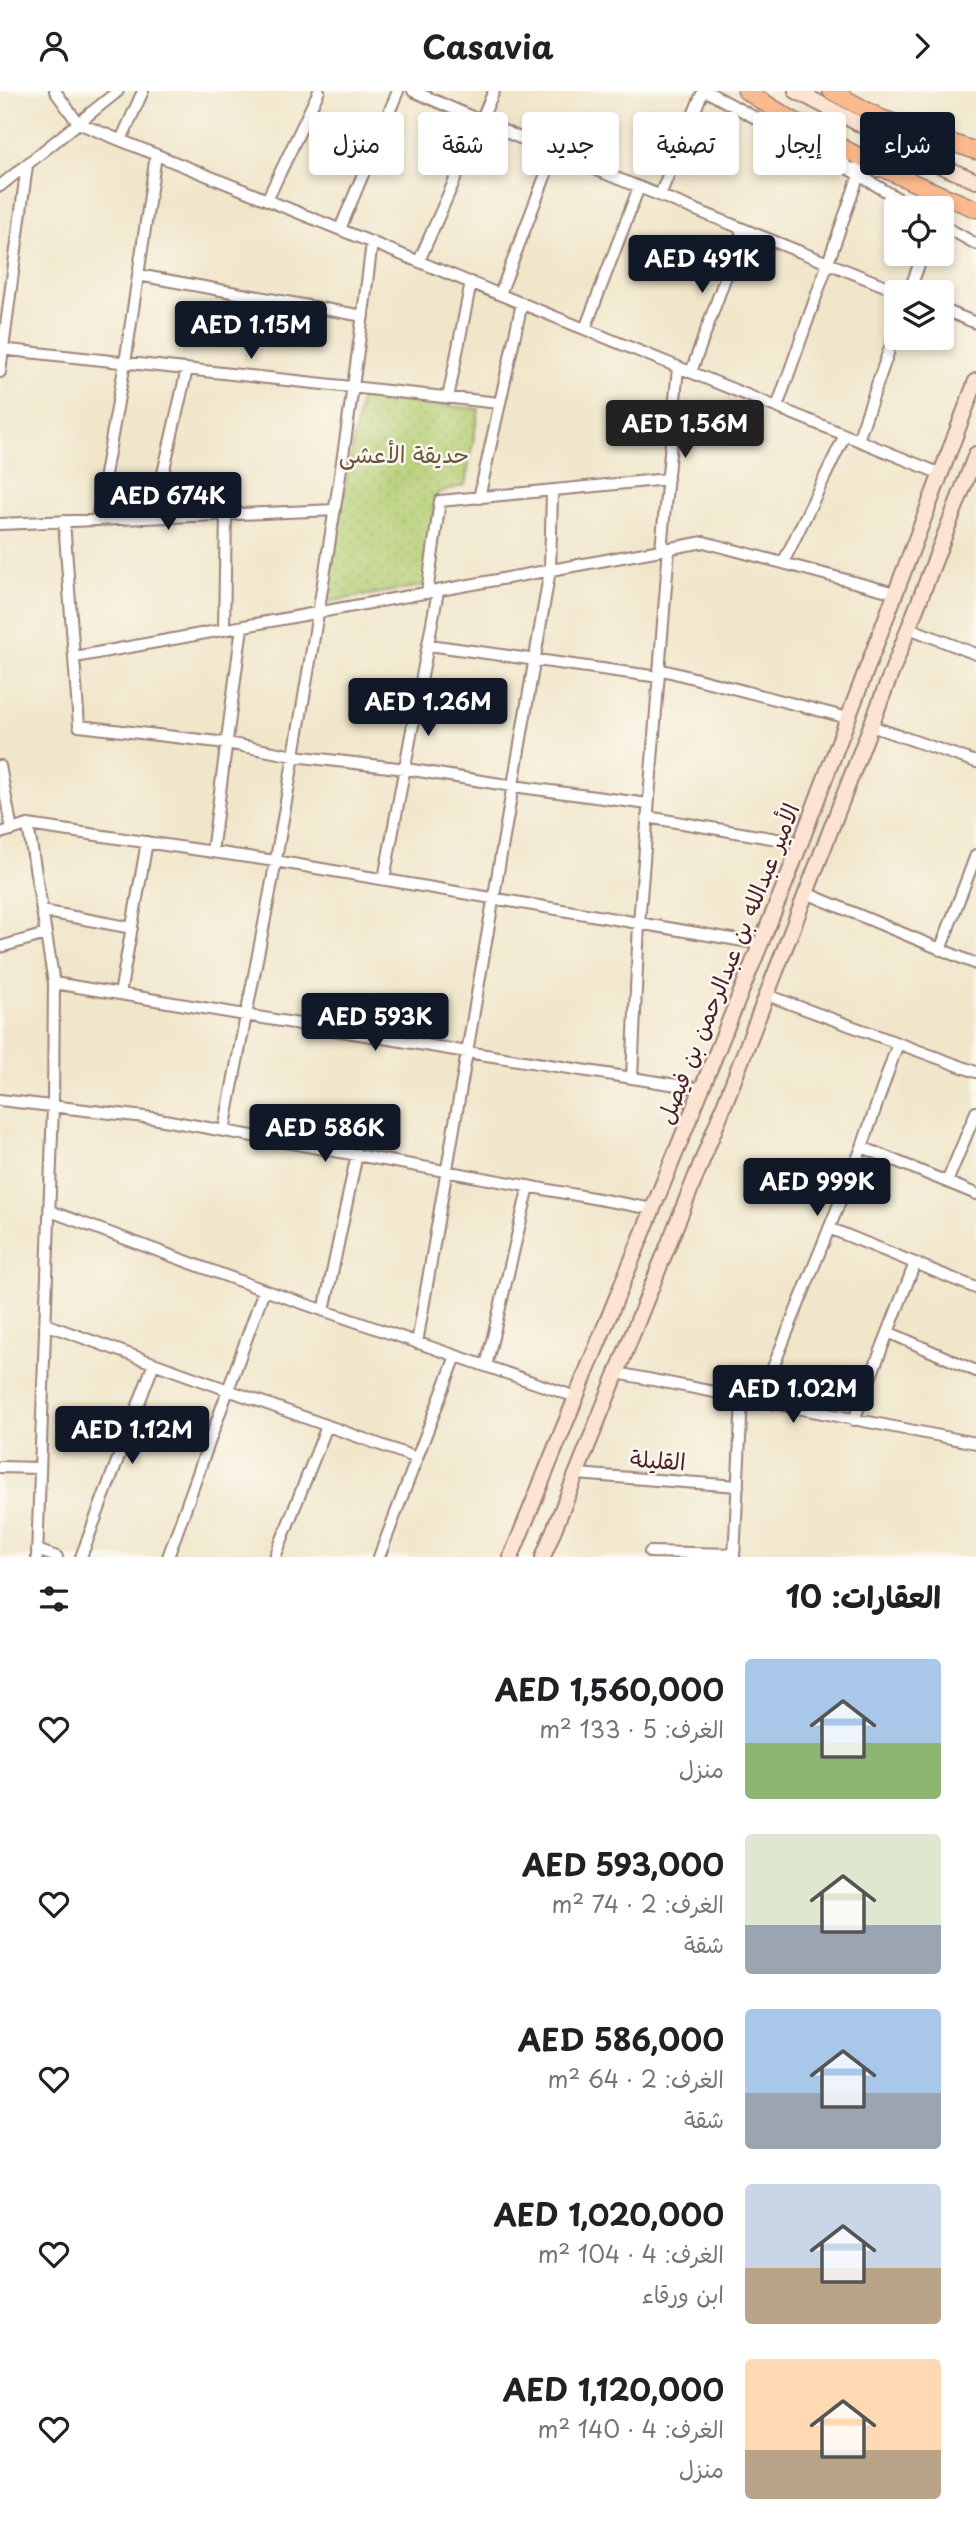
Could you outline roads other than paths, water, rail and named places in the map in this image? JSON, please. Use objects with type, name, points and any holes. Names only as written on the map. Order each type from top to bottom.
[{"type":"main road","points":[[746,91],[781,112]]},
{"type":"main road","points":[[796,91],[934,163],[976,181]]},
{"type":"main road","points":[[831,91],[881,118],[976,151]]},
{"type":"main road","points":[[897,175],[976,209]]},
{"type":"main road","name":"الأمير عبدالله بن عبدالرحمن بن فيصل","points":[[511,1557],[761,944],[976,381]]},
{"type":"main road","name":"الأمير عبدالله بن عبدالرحمن بن فيصل","points":[[543,1557],[767,995],[976,454]]},
{"type":"street","points":[[55,91],[78,123],[941,474]]},
{"type":"street","points":[[0,186],[118,91]]},
{"type":"street","points":[[121,140],[143,91]]},
{"type":"street","points":[[267,200],[319,91]]},
{"type":"street","points":[[340,229],[398,91]]},
{"type":"street","points":[[413,91],[461,112]]},
{"type":"street","points":[[485,112],[494,91]]},
{"type":"street","points":[[660,195],[704,91],[753,118]]},
{"type":"street","points":[[97,519],[125,363],[156,155]]},
{"type":"street","points":[[0,372],[26,165]]},
{"type":"street","points":[[846,168],[860,169]]},
{"type":"street","points":[[846,168],[894,196]]},
{"type":"street","points":[[419,261],[457,175]]},
{"type":"street","points":[[500,294],[546,175]]},
{"type":"street","points":[[609,175],[884,286]]},
{"type":"street","points":[[777,407],[826,262],[859,175]]},
{"type":"street","points":[[585,329],[639,187]]},
{"type":"street","points":[[691,372],[743,229]]},
{"type":"street","points":[[954,232],[976,244]]},
{"type":"street","points":[[224,1131],[318,613],[355,388],[372,242]]},
{"type":"street","points":[[138,275],[363,316]]},
{"type":"street","points":[[448,398],[471,282]]},
{"type":"street","points":[[479,498],[522,303]]},
{"type":"street","points":[[954,314],[976,323]]},
{"type":"street","points":[[2,349],[499,403]]},
{"type":"street","points":[[858,440],[889,350]]},
{"type":"street","points":[[632,1078],[639,923],[659,673],[668,479],[678,367]]},
{"type":"street","points":[[153,517],[187,369]]},
{"type":"street","points":[[783,563],[845,435]]},
{"type":"street","points":[[384,879],[429,645],[440,501],[668,479]]},
{"type":"street","points":[[417,1343],[550,570],[552,492]]},
{"type":"street","points":[[0,524],[335,510]]},
{"type":"street","points":[[224,630],[226,514]]},
{"type":"street","points":[[64,521],[79,726],[227,743],[294,756],[406,769],[648,804]]},
{"type":"street","points":[[75,657],[704,542],[895,593]]},
{"type":"street","points":[[212,852],[242,627]]},
{"type":"street","points":[[909,628],[976,654]]},
{"type":"street","points":[[429,645],[534,660],[659,673],[848,718]]},
{"type":"street","points":[[871,726],[976,762]]},
{"type":"street","points":[[0,766],[6,831],[28,825],[275,861],[761,944]]},
{"type":"street","points":[[647,817],[800,843]]},
{"type":"street","points":[[28,825],[54,983],[54,1106],[37,1554],[57,1557]]},
{"type":"street","points":[[120,994],[147,842]]},
{"type":"street","points":[[940,950],[975,860]]},
{"type":"street","points":[[806,893],[976,964]]},
{"type":"street","points":[[42,911],[132,928]]},
{"type":"street","points":[[0,947],[46,934]]},
{"type":"street","points":[[54,983],[702,1089]]},
{"type":"street","points":[[767,995],[976,1072]]},
{"type":"street","points":[[759,1402],[862,1147],[898,1043]]},
{"type":"street","points":[[0,1100],[153,1118],[653,1209]]},
{"type":"street","points":[[947,1182],[976,1112]]},
{"type":"street","points":[[862,1147],[976,1194]]},
{"type":"street","points":[[324,1311],[357,1154]]},
{"type":"street","points":[[486,1366],[529,1186]]},
{"type":"street","points":[[50,1211],[264,1290],[576,1397]]},
{"type":"street","points":[[829,1228],[976,1288]]},
{"type":"street","points":[[854,1420],[915,1263]]},
{"type":"street","points":[[168,1557],[264,1290]]},
{"type":"street","points":[[46,1324],[417,1458]]},
{"type":"street","points":[[888,1332],[976,1371]]},
{"type":"street","points":[[379,1557],[456,1356]]},
{"type":"street","points":[[81,1557],[154,1363]]},
{"type":"street","points":[[617,1373],[976,1443]]},
{"type":"street","points":[[650,1552],[734,1555],[742,1399]]},
{"type":"street","points":[[275,1557],[327,1426]]},
{"type":"street","points":[[0,1467],[40,1468]]},
{"type":"street","name":"القليلة","points":[[576,1474],[738,1486]]},
{"type":"park label","name":"حديقة الأعشى","points":[[404,453]]}]
